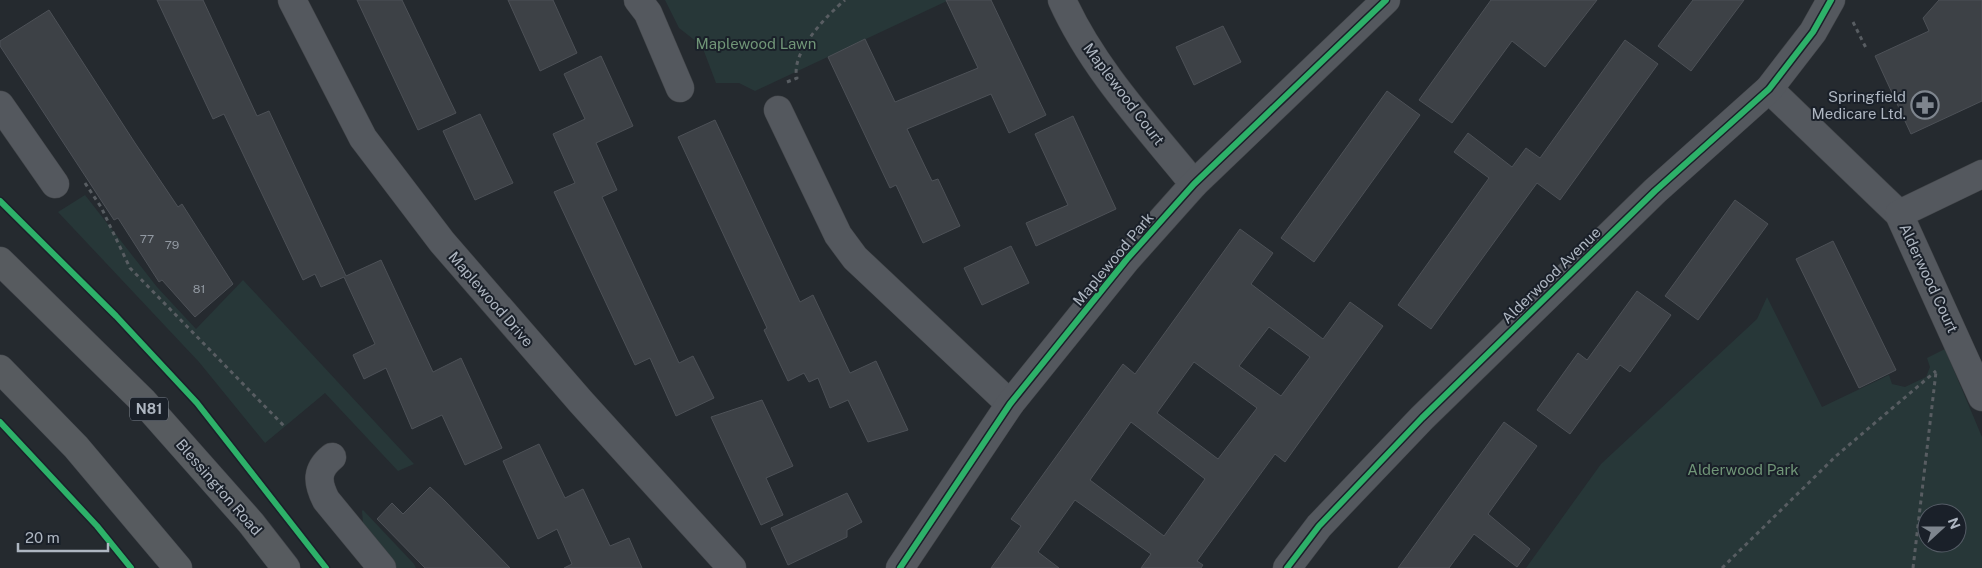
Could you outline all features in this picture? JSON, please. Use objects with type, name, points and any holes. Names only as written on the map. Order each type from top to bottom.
[{"type":"main road","name":"Blessington Road","points":[[0,261],[143,401],[251,523],[286,568]]},
{"type":"main road","points":[[0,369],[76,447],[178,568]]},
{"type":"street","name":"Maplewood Drive","points":[[292,0],[362,138],[442,242],[581,402],[732,568]]},
{"type":"street","points":[[638,0],[648,13],[680,88]]},
{"type":"street","name":"Maplewood Court","points":[[1062,0],[1072,23],[1102,70],[1194,184]]},
{"type":"street","name":"Maplewood Park","points":[[900,568],[1010,404],[1127,259],[1194,184],[1386,0]]},
{"type":"street","name":"Alderwood Avenue","points":[[1287,568],[1319,526],[1422,418],[1655,191],[1769,89],[1813,32],[1840,8]]},
{"type":"street","name":"Alderwood Court","points":[[1769,89],[1900,214],[1982,397]]},
{"type":"street","points":[[0,105],[56,184]]},
{"type":"street","points":[[778,110],[846,248],[1010,404]]},
{"type":"street","points":[[1900,214],[1982,174]]},
{"type":"street","points":[[332,457],[322,466],[319,482],[326,500],[382,568]]},
{"type":"path","points":[[797,78],[796,67],[808,42],[828,14],[845,0]]},
{"type":"path","points":[[1840,8],[1867,50]]},
{"type":"path","points":[[85,182],[101,207],[130,268],[286,428]]},
{"type":"path","points":[[1722,568],[1836,456],[1936,371],[1913,568]]},
{"type":"green space","name":"Maplewood Lawn","points":[[665,0],[949,0],[755,91],[739,83],[716,83],[702,46],[679,28]]},
{"type":"green space","points":[[85,195],[157,287],[196,329],[243,280],[414,464],[398,471],[325,393],[265,443],[199,362],[58,212]]},
{"type":"green space","name":"Alderwood Park","points":[[1767,297],[1822,407],[1889,375],[1892,384],[1905,387],[1926,377],[1930,367],[1927,358],[1945,349],[1982,437],[1982,568],[1526,568],[1601,464],[1757,319]]},
{"type":"green space","points":[[363,510],[416,568],[394,568],[363,523]]},
{"type":"building","points":[[157,0],[203,0],[257,116],[269,111],[346,276],[381,260],[433,372],[461,358],[502,448],[465,465],[442,415],[412,429],[386,368],[364,379],[353,355],[375,344],[344,277],[321,287],[315,274],[303,280],[224,114],[213,119]]},
{"type":"building","points":[[357,0],[402,0],[456,113],[418,130]]},
{"type":"building","points":[[508,0],[553,0],[577,53],[540,71]]},
{"type":"building","points":[[946,0],[991,0],[1046,115],[1009,133],[991,94],[907,129],[932,181],[938,179],[960,226],[923,243],[896,185],[890,188],[828,57],[865,39],[895,102],[978,68]]},
{"type":"building","points":[[1491,0],[1597,0],[1545,67],[1512,41],[1452,123],[1419,100]]},
{"type":"building","points":[[1693,0],[1744,0],[1691,71],[1658,46]]},
{"type":"building","points":[[1939,0],[1982,0],[1982,101],[1911,134],[1875,56],[1929,31],[1923,18]]},
{"type":"building","points":[[49,10],[135,143],[178,207],[182,204],[233,284],[195,317],[162,280],[159,282],[118,218],[114,220],[0,46],[0,41]]},
{"type":"building","points":[[1223,26],[1241,62],[1194,85],[1176,47]]},
{"type":"building","points":[[1625,40],[1658,64],[1560,200],[1537,183],[1431,329],[1398,305],[1489,178],[1454,152],[1468,133],[1512,167],[1526,148],[1540,158]]},
{"type":"building","points":[[601,56],[633,126],[596,143],[617,190],[602,197],[679,363],[693,356],[714,398],[676,416],[650,358],[635,365],[554,192],[575,183],[553,134],[585,119],[564,74]]},
{"type":"building","points":[[1387,91],[1420,115],[1314,262],[1281,238]]},
{"type":"building","points":[[480,114],[513,183],[475,200],[443,131]]},
{"type":"building","points":[[1073,116],[1116,209],[1036,246],[1026,223],[1068,205],[1035,134]]},
{"type":"building","points":[[715,120],[800,302],[813,295],[850,373],[876,361],[908,430],[868,442],[848,400],[830,408],[818,378],[809,382],[804,373],[788,381],[764,330],[767,328],[678,137]]},
{"type":"building","points":[[1735,200],[1768,224],[1698,320],[1665,296]]},
{"type":"building","points":[[1240,229],[1273,253],[1251,284],[1323,339],[1350,302],[1383,326],[1285,462],[1275,454],[1197,561],[1203,565],[1201,568],[1141,568],[1151,554],[1075,500],[1038,552],[1059,568],[991,568],[1021,526],[1011,519],[1123,364],[1135,374]],"holes":[[[1269,327],[1310,357],[1281,396],[1239,366]],[[1194,362],[1257,408],[1218,459],[1157,413]],[[1131,422],[1205,479],[1164,536],[1090,480]]]},
{"type":"building","points":[[1833,241],[1896,370],[1859,388],[1796,259]]},
{"type":"building","points":[[1011,246],[1029,283],[982,305],[964,268]]},
{"type":"building","points":[[1637,291],[1671,315],[1630,372],[1620,365],[1570,434],[1537,410],[1578,353],[1587,360]]},
{"type":"building","points":[[762,400],[793,466],[766,478],[783,515],[761,525],[711,417]]},
{"type":"building","points":[[1504,422],[1537,446],[1488,514],[1530,549],[1517,567],[1474,534],[1449,568],[1398,568]]},
{"type":"building","points":[[539,444],[565,498],[583,489],[610,546],[629,538],[642,568],[564,568],[572,564],[557,529],[538,539],[503,461]]},
{"type":"building","points":[[430,487],[510,568],[425,568],[377,519],[392,503],[403,514]]},
{"type":"building","points":[[847,493],[862,522],[847,530],[847,537],[788,565],[771,528]]},
{"type":"cycle path","points":[[900,568],[1010,404],[1127,259],[1194,184],[1386,0]]},
{"type":"cycle path","points":[[1287,568],[1319,526],[1422,418],[1655,191],[1769,89],[1813,32],[1831,0]]},
{"type":"cycle path","points":[[0,201],[116,316],[197,403],[326,568]]},
{"type":"cycle path","points":[[0,422],[97,526],[131,568]]},
{"type":"place","name":"Springfield Medicare Ltd.","points":[[1925,105]]}]
